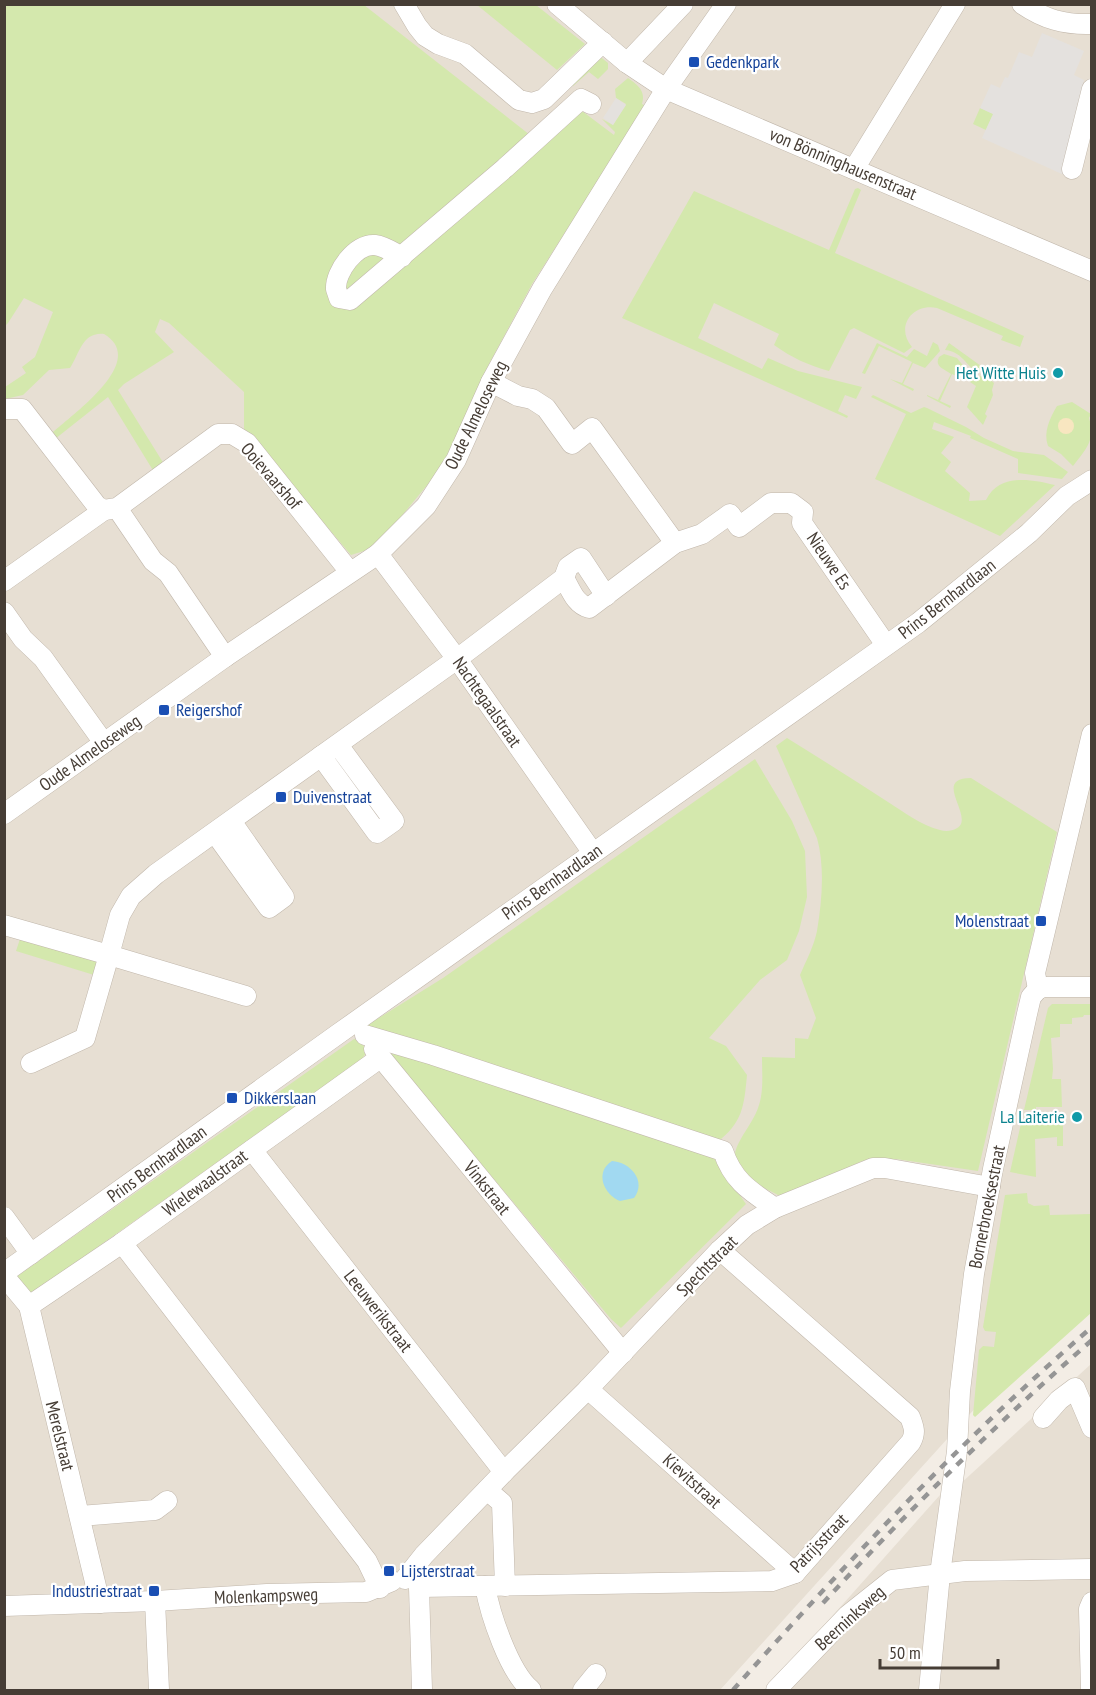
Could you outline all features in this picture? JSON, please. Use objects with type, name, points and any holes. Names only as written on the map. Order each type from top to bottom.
[{"type":"street","points":[[404,4],[425,36],[438,44],[465,54],[519,100],[532,102],[544,99],[603,42]]},
{"type":"street","name":"von Bönninghausenstraat","points":[[557,4],[627,63],[666,89],[1092,271]]},
{"type":"street","points":[[627,63],[683,4]]},
{"type":"street","name":"Oude Almeloseweg","points":[[4,814],[225,657],[378,554],[426,506],[456,460],[491,382],[542,289],[666,89],[726,4]]},
{"type":"street","points":[[854,169],[955,4]]},
{"type":"street","points":[[1022,4],[1046,19],[1063,23],[1092,24]]},
{"type":"street","points":[[1072,169],[1088,115],[1092,89]]},
{"type":"street","points":[[402,256],[505,168],[580,99],[591,104]]},
{"type":"street","points":[[491,382],[518,396],[532,399],[546,408],[572,444],[592,428],[675,543]]},
{"type":"street","points":[[4,410],[22,409],[97,506],[110,509],[153,561],[168,573],[225,657]]},
{"type":"street","name":"Ooievaarshof","points":[[110,509],[218,434],[232,434],[247,443],[351,572]]},
{"type":"street","name":"Prins Bernhardlaan","points":[[7,1284],[31,1254],[360,1028],[593,854],[886,645],[993,564],[1065,498],[1092,480]]},
{"type":"street","name":"Nieuwe Es","points":[[457,659],[564,578],[582,606],[589,608],[675,543],[702,534],[730,514],[739,527],[771,503],[791,503],[803,512],[802,523],[886,645]]},
{"type":"street","points":[[4,581],[110,509]]},
{"type":"street","name":"Nachtegaalstraat","points":[[378,554],[457,659],[593,854]]},
{"type":"street","points":[[4,612],[22,639],[43,658],[104,743]]},
{"type":"street","points":[[31,1063],[85,1038],[120,915],[131,896],[156,874],[457,659]]},
{"type":"street","name":"Bornerbroeksestraat","points":[[928,1690],[940,1574],[957,1451],[960,1391],[974,1274],[990,1187],[1031,997],[1038,989],[1035,980],[1036,967],[1092,734]]},
{"type":"street","points":[[321,756],[377,833],[386,827],[394,821],[338,744]]},
{"type":"street","points":[[4,925],[246,996]]},
{"type":"street","points":[[1038,989],[1092,987]]},
{"type":"street","points":[[360,1028],[433,1055],[723,1151],[728,1166],[742,1184],[775,1208]]},
{"type":"street","name":"Vinkstraat","points":[[360,1028],[380,1058],[623,1353]]},
{"type":"street","name":"Wielewaalstraat","points":[[29,1306],[122,1243],[380,1058]]},
{"type":"street","name":"Leeuwerikstraat","points":[[252,1150],[504,1472]]},
{"type":"street","name":"Spechtstraat","points":[[412,1583],[424,1555],[623,1353],[720,1250],[747,1225],[775,1208],[873,1168],[885,1168],[990,1187]]},
{"type":"street","points":[[4,1217],[31,1254]]},
{"type":"street","points":[[122,1243],[367,1561],[380,1588]]},
{"type":"street","name":"Patrijsstraat","points":[[412,1583],[505,1586],[772,1581],[795,1573],[911,1442],[914,1436],[914,1426],[910,1417],[720,1250]]},
{"type":"street","name":"Merelstraat","points":[[7,1284],[29,1306],[100,1603]]},
{"type":"street","points":[[1043,1418],[1059,1400],[1075,1388],[1092,1428]]},
{"type":"street","name":"Kievitstraat","points":[[588,1389],[795,1573]]},
{"type":"street","points":[[487,1490],[502,1503],[505,1586]]},
{"type":"street","points":[[80,1516],[155,1510],[167,1501]]},
{"type":"street","points":[[1091,1569],[1092,1580]]},
{"type":"street","name":"Beerninksweg","points":[[776,1690],[848,1615],[892,1580],[965,1571],[1091,1569]]},
{"type":"street","name":"Molenkampsweg","points":[[4,1606],[155,1601],[267,1594],[366,1592],[395,1580],[412,1583]]},
{"type":"street","points":[[412,1583],[422,1690]]},
{"type":"street","points":[[485,1586],[501,1640],[522,1683],[531,1690]]},
{"type":"street","points":[[155,1601],[159,1690]]},
{"type":"street","points":[[1091,1690],[1089,1609],[1092,1602]]},
{"type":"street","points":[[583,1690],[596,1674]]},
{"type":"shaded area","points":[[5,5],[1091,5],[1091,1300],[1035,1346],[967,1417],[720,1690],[5,1690]]},
{"type":"shaded area","points":[[1042,33],[1084,51],[1074,75],[1084,80],[1064,175],[982,138],[993,114],[980,108],[991,84],[1000,88],[1005,77],[1008,78],[1019,52],[1032,57]]},
{"type":"shaded area","points":[[616,98],[626,105],[613,125],[603,118]]},
{"type":"shaded area","points":[[1091,1364],[1091,1690],[936,1690],[959,1485]]},
{"type":"shaded area","points":[[940,1495],[921,1690],[766,1690],[827,1622]]},
{"type":"green space","points":[[5,5],[364,5],[530,135],[570,102],[614,135],[615,132],[602,119],[613,125],[626,104],[616,98],[615,89],[628,78],[640,89],[643,95],[642,104],[646,106],[532,284],[489,364],[438,472],[390,530],[367,550],[351,555],[244,429],[244,392],[169,323],[160,319],[155,332],[174,352],[118,390],[164,464],[154,472],[108,397],[55,439],[51,434],[103,387],[113,372],[118,358],[116,345],[104,334],[91,336],[86,340],[70,368],[49,370],[23,395],[5,399],[5,387],[26,373],[22,367],[35,357],[53,312],[24,298],[5,326]]},
{"type":"green space","points":[[477,5],[536,5],[585,44],[557,70]]},
{"type":"green space","points":[[598,55],[608,63],[608,69],[598,79],[589,72],[573,86],[571,85]]},
{"type":"green space","points":[[980,108],[1071,148],[992,117],[986,130],[973,124]]},
{"type":"green space","points":[[855,189],[861,190],[835,253],[1024,336],[1020,347],[1001,340],[1003,336],[937,308],[928,307],[920,309],[909,318],[905,332],[912,347],[904,353],[854,328],[850,330],[829,371],[787,354],[774,345],[779,334],[714,303],[698,338],[762,369],[768,358],[798,371],[862,387],[856,399],[845,395],[838,411],[848,416],[847,418],[622,318],[694,191],[829,250]]},
{"type":"green space","points":[[933,342],[938,345],[940,351],[925,368],[913,363],[903,384],[914,389],[913,391],[890,379],[902,383],[912,362],[879,346],[865,374],[862,373],[877,343],[907,357],[914,349],[927,356]]},
{"type":"green space","points":[[949,343],[988,371],[975,370],[958,355],[945,350]]},
{"type":"green space","points":[[944,354],[957,358],[969,373],[966,380],[952,374],[940,401],[951,406],[950,408],[927,396],[938,400],[951,374],[938,363],[939,357]]},
{"type":"green space","points":[[973,375],[987,377],[994,383],[993,395],[983,425],[967,407],[976,386],[970,382]]},
{"type":"green space","points":[[873,395],[911,413],[924,407],[927,408],[1013,451],[1044,455],[1068,472],[1062,479],[1018,473],[1018,459],[970,438],[971,436],[934,422],[932,429],[954,437],[941,453],[951,462],[945,471],[970,493],[969,501],[986,500],[999,485],[1016,480],[1055,485],[1000,536],[875,479],[906,414],[871,397]]},
{"type":"green space","points":[[1072,402],[1091,414],[1088,444],[1073,466],[1061,454],[1048,446],[1046,436],[1057,406]]},
{"type":"green space","points":[[787,738],[913,818],[933,828],[949,831],[961,824],[962,818],[954,789],[955,783],[960,779],[971,778],[1057,832],[978,1171],[896,1159],[862,1161],[827,1178],[780,1196],[750,1180],[738,1168],[735,1161],[736,1149],[756,1114],[760,1102],[762,1057],[795,1058],[795,1038],[808,1039],[816,1018],[800,975],[817,931],[822,872],[820,849],[776,746]]},
{"type":"green space","points":[[755,759],[792,821],[805,851],[807,897],[799,931],[787,960],[760,980],[709,1038],[726,1046],[747,1075],[745,1096],[737,1121],[716,1143],[713,1157],[746,1204],[621,1328],[611,1319],[366,1026],[443,978]]},
{"type":"green space","points":[[21,936],[98,960],[94,975],[16,951]]},
{"type":"green space","points":[[1052,1004],[1091,1004],[1091,1015],[1072,1018],[1072,1024],[1060,1024],[1060,1037],[1051,1038],[1052,1079],[1061,1079],[1062,1107],[1036,1107],[1036,1110],[1024,1110],[1048,1008]]},
{"type":"green space","points":[[354,1039],[361,1042],[364,1047],[366,1053],[362,1059],[33,1293],[30,1294],[16,1277]]},
{"type":"green space","points":[[1022,1119],[1036,1119],[1037,1122],[1063,1122],[1063,1146],[1057,1146],[1057,1137],[1035,1139],[1036,1177],[1010,1172]]},
{"type":"green space","points":[[1027,1193],[1028,1203],[1034,1206],[1049,1205],[1050,1215],[1091,1214],[1091,1313],[975,1417],[973,1415],[979,1350],[983,1346],[994,1347],[996,1332],[985,1331],[983,1327],[1005,1195]]},
{"type":"sand","points":[[1063,418],[1069,418],[1074,426],[1072,432],[1063,434],[1058,429],[1058,423]]},
{"type":"water","points":[[612,1161],[625,1165],[635,1174],[639,1185],[634,1198],[620,1201],[609,1194],[606,1189],[602,1177],[603,1171]]},
{"type":"railway","points":[[733,1690],[818,1595],[906,1503],[997,1413],[1092,1327]]},
{"type":"railway","points":[[823,1603],[954,1468],[1092,1340]]},
{"type":"place","name":"Gedenkpark","points":[[694,62]]},
{"type":"place","name":"Het Witte Huis","points":[[1058,373]]},
{"type":"place","name":"Reigershof","points":[[164,710]]},
{"type":"place","name":"Duivenstraat","points":[[281,797]]},
{"type":"place","name":"Molenstraat","points":[[1041,921]]},
{"type":"place","name":"Dikkerslaan","points":[[232,1098]]},
{"type":"place","name":"La Laiterie","points":[[1077,1117]]},
{"type":"place","name":"Lijsterstraat","points":[[389,1571]]},
{"type":"place","name":"Industriestraat","points":[[154,1591]]}]
